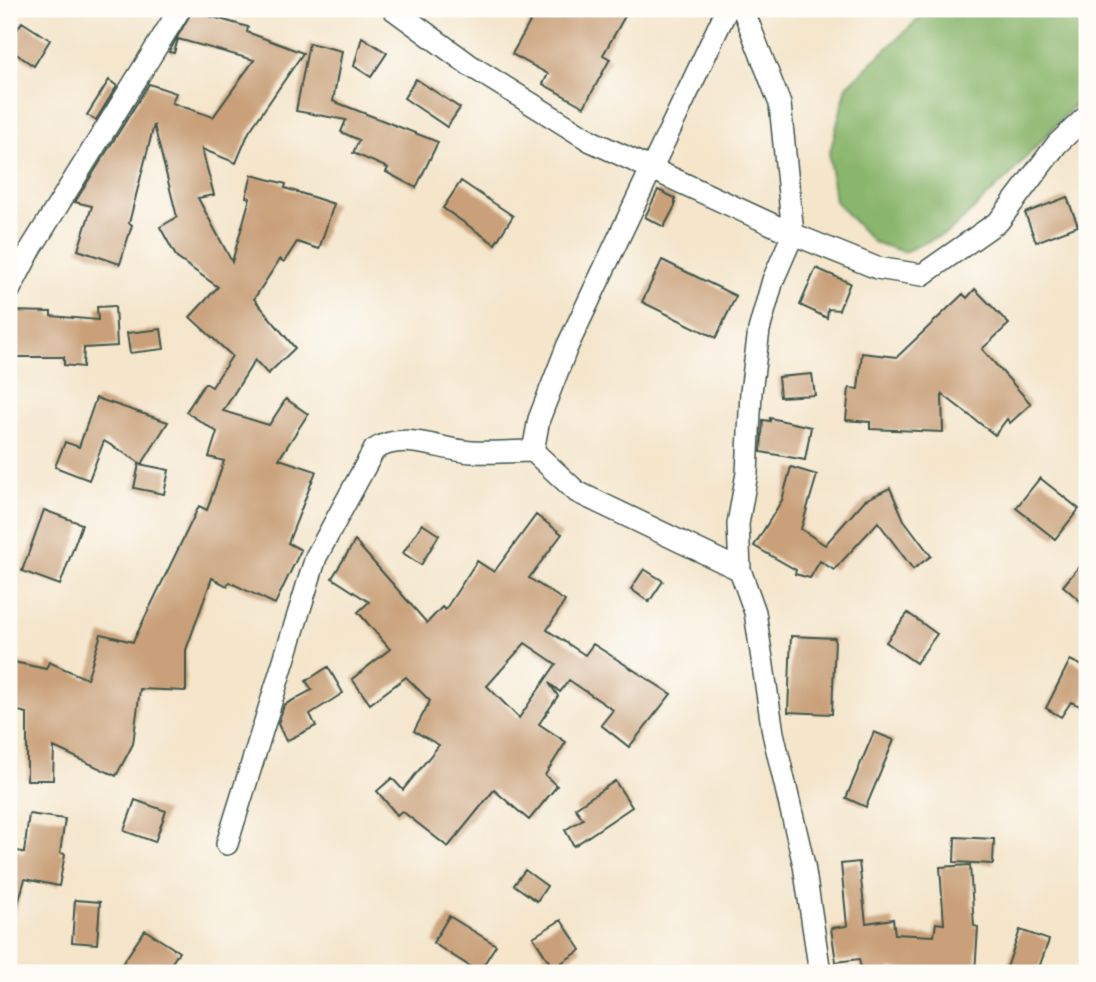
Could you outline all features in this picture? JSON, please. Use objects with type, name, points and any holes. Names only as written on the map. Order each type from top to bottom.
[{"type":"street","points":[[9,291],[32,247],[180,9]]},
{"type":"street","points":[[393,9],[471,66],[591,141],[793,234],[877,268],[922,275],[999,221],[1057,144],[1087,116]]},
{"type":"street","points":[[533,451],[539,419],[567,347],[726,9]]},
{"type":"street","points":[[743,9],[780,104],[793,234],[773,280],[759,330],[751,392],[747,473],[738,524],[740,570],[755,612],[773,733],[804,865],[821,973]]},
{"type":"street","points":[[228,844],[316,557],[374,450],[387,442],[412,442],[470,452],[533,451],[577,492],[740,570]]},
{"type":"green space","points":[[929,9],[1087,9],[1087,91],[1009,176],[949,232],[904,252],[873,242],[835,201],[829,156],[847,86]]},
{"type":"building","points":[[193,9],[209,9],[206,15],[248,27],[247,32],[303,53],[249,132],[236,163],[202,149],[214,195],[198,198],[232,262],[250,198],[246,197],[252,175],[286,184],[285,188],[334,204],[319,249],[297,242],[284,262],[280,259],[254,299],[295,348],[268,374],[255,360],[223,411],[269,425],[286,399],[308,414],[279,459],[316,471],[288,543],[301,550],[275,604],[229,582],[227,586],[212,578],[186,650],[186,691],[140,689],[133,744],[116,776],[54,747],[53,780],[27,780],[27,713],[9,709],[9,661],[46,669],[49,662],[87,679],[101,634],[133,642],[199,506],[207,510],[224,461],[209,457],[217,432],[186,412],[205,383],[212,387],[232,356],[190,317],[218,287],[177,258],[160,227],[177,217],[154,125],[129,223],[132,225],[120,264],[78,250],[92,206],[75,202],[149,84],[176,93],[172,103],[213,117],[254,60],[178,39],[174,53],[169,52]]},
{"type":"building","points":[[507,9],[629,9],[603,55],[610,59],[584,107],[543,84],[548,74],[512,54],[530,22]]},
{"type":"building","points":[[22,22],[50,40],[34,66],[9,49],[9,42]]},
{"type":"building","points":[[362,37],[387,53],[371,77],[354,66]]},
{"type":"building","points":[[309,43],[342,51],[333,101],[438,142],[416,188],[386,172],[388,168],[353,153],[359,140],[341,132],[346,120],[296,111]]},
{"type":"building","points":[[416,79],[460,108],[447,127],[404,98]]},
{"type":"building","points":[[109,80],[117,86],[96,120],[87,115]]},
{"type":"building","points":[[461,181],[513,216],[495,244],[443,208]]},
{"type":"building","points":[[658,190],[675,198],[675,206],[664,227],[645,217]]},
{"type":"building","points":[[1067,197],[1078,226],[1036,242],[1025,213]]},
{"type":"building","points":[[662,260],[736,296],[716,338],[642,302]]},
{"type":"building","points":[[816,268],[850,283],[839,310],[828,309],[827,318],[800,305]]},
{"type":"building","points":[[975,289],[1009,324],[982,349],[1031,404],[1010,423],[1007,419],[995,435],[942,394],[943,432],[870,429],[870,422],[846,420],[849,388],[858,389],[862,353],[897,357],[963,294],[967,298]]},
{"type":"building","points":[[115,306],[117,346],[84,348],[83,367],[64,365],[64,357],[9,357],[9,311],[51,312],[51,316],[98,320],[97,307]]},
{"type":"building","points":[[161,329],[164,349],[130,353],[127,333]]},
{"type":"building","points":[[812,374],[815,395],[780,397],[778,377]]},
{"type":"building","points":[[96,398],[168,422],[142,464],[104,441],[89,480],[55,467],[65,442],[79,447]]},
{"type":"building","points":[[770,418],[811,427],[805,460],[761,452],[763,420],[770,421]]},
{"type":"building","points":[[139,464],[169,470],[164,494],[134,488]]},
{"type":"building","points":[[791,467],[817,475],[801,529],[825,545],[865,500],[890,488],[904,520],[931,556],[913,569],[878,522],[834,570],[820,561],[810,578],[795,574],[796,570],[754,546],[782,500]]},
{"type":"building","points":[[1040,478],[1079,509],[1055,539],[1016,508]]},
{"type":"building","points":[[44,510],[82,524],[60,585],[22,571]]},
{"type":"building","points":[[536,515],[562,534],[529,578],[565,601],[547,630],[585,655],[593,644],[671,694],[629,747],[601,725],[613,710],[569,680],[560,692],[549,683],[558,696],[539,724],[566,742],[545,775],[557,786],[529,820],[494,790],[448,847],[402,811],[397,815],[377,791],[392,778],[403,790],[439,745],[414,731],[430,701],[406,677],[370,704],[352,679],[390,649],[358,612],[369,602],[332,578],[355,541],[427,623],[442,607],[445,610],[477,561],[494,572]],"holes":[[[525,643],[556,664],[519,718],[487,686]]]},
{"type":"building","points":[[422,524],[439,535],[421,565],[403,553]]},
{"type":"building","points":[[1087,557],[1087,607],[1063,586]]},
{"type":"building","points":[[644,569],[663,581],[649,602],[631,589]]},
{"type":"building","points":[[908,613],[937,634],[916,663],[886,642]]},
{"type":"building","points":[[791,636],[835,638],[832,714],[788,712]]},
{"type":"building","points":[[1070,660],[1087,668],[1087,692],[1080,706],[1071,702],[1061,717],[1046,708]]},
{"type":"building","points":[[328,667],[343,693],[310,714],[316,726],[286,741],[278,724],[284,705],[312,690],[306,681]]},
{"type":"building","points":[[874,732],[894,740],[866,807],[846,798]]},
{"type":"building","points":[[615,781],[632,807],[574,846],[565,830],[583,819],[575,808]]},
{"type":"building","points":[[135,800],[166,811],[155,842],[124,831]]},
{"type":"building","points":[[29,814],[65,819],[60,853],[65,854],[59,886],[25,879],[14,918],[9,917],[9,848],[24,853]]},
{"type":"building","points":[[955,837],[994,839],[993,864],[954,862]]},
{"type":"building","points":[[859,862],[866,923],[893,919],[895,934],[934,936],[936,923],[944,924],[940,867],[970,865],[974,926],[978,927],[975,973],[890,969],[891,973],[862,973],[859,959],[836,962],[831,928],[847,926],[841,864]]},
{"type":"building","points":[[525,870],[547,886],[537,901],[514,885]]},
{"type":"building","points":[[75,900],[100,902],[97,944],[72,942]]},
{"type":"building","points":[[449,916],[496,945],[479,972],[433,943]]},
{"type":"building","points":[[561,920],[581,950],[553,968],[533,937]]},
{"type":"building","points":[[145,930],[179,952],[165,973],[116,973]]},
{"type":"building","points":[[1020,930],[1049,940],[1037,973],[1005,973]]}]
